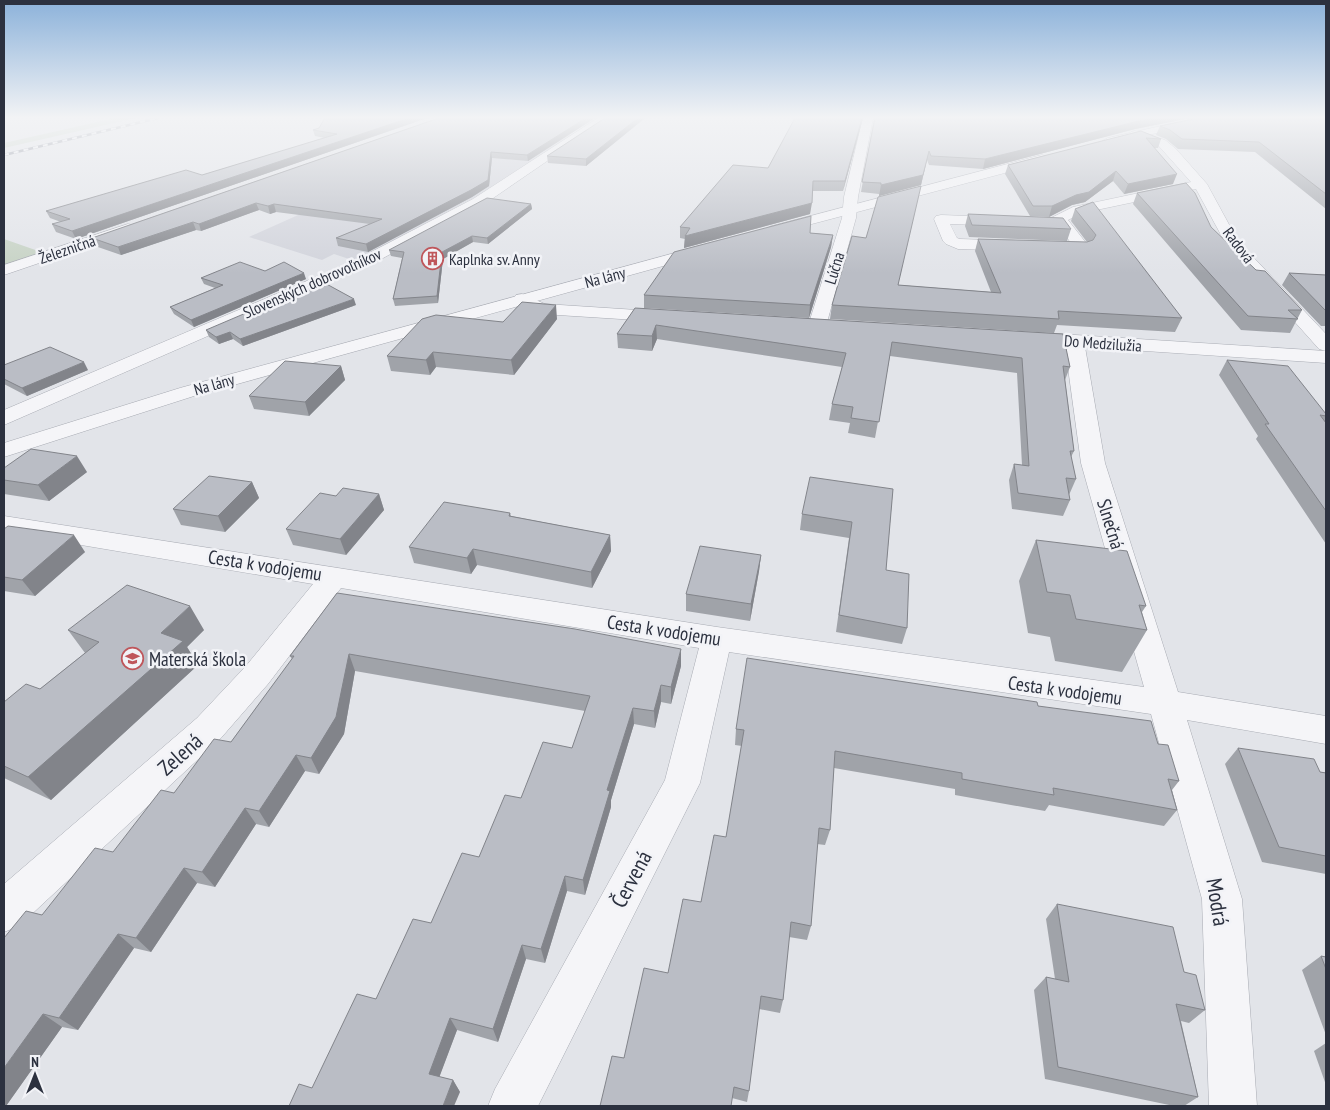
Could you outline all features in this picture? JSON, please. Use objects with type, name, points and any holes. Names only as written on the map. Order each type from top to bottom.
[{"type":"street","name":"Slovenských dobrovoľníkov","points":[[4,418],[362,263],[478,202],[524,170]]},
{"type":"street","name":"Lúčna","points":[[817,326],[851,209],[857,170]]},
{"type":"street","points":[[760,234],[999,170]]},
{"type":"street","name":"Radová","points":[[1187,170],[1200,184],[1232,243],[1326,345]]},
{"type":"street","points":[[1050,223],[1065,224],[1082,248],[958,244],[951,241],[942,219],[1050,223],[1078,210],[1200,184]]},
{"type":"street","name":"Železničná","points":[[4,270],[139,225]]},
{"type":"street","name":"Na lány","points":[[4,450],[187,392],[722,245]]},
{"type":"street","points":[[522,299],[542,309],[689,318]]},
{"type":"street","points":[[797,325],[837,327]]},
{"type":"street","name":"Do Medzilužia","points":[[1015,337],[1326,357]]},
{"type":"street","name":"Slnečná","points":[[1074,341],[1093,463],[1166,703]]},
{"type":"street","name":"Cesta k vodojemu","points":[[4,524],[717,639],[1166,703],[1326,730]]},
{"type":"street","name":"Zelená","points":[[4,911],[209,728],[257,676],[335,576]]},
{"type":"street","name":"Červená","points":[[512,1106],[682,783],[717,639]]},
{"type":"street","name":"Modrá","points":[[1166,703],[1222,899],[1233,1106]]},
{"type":"shaded area","points":[[399,170],[517,170],[477,196],[355,261],[334,254],[322,260],[249,237]]},
{"type":"green space","points":[[4,239],[44,253],[4,266]]},
{"type":"building","points":[[186,170],[202,175],[219,170],[255,170],[72,231],[52,224],[70,219],[46,211]]},
{"type":"building","points":[[289,170],[489,170],[488,180],[366,244],[336,238],[382,219],[256,203],[199,224],[193,222],[118,247],[92,238]]},
{"type":"building","points":[[729,170],[848,170],[845,181],[813,181],[812,203],[685,236],[690,228],[680,227]]},
{"type":"building","points":[[864,170],[924,170],[923,175],[881,185],[881,183],[862,182]]},
{"type":"building","points":[[1011,170],[1173,170],[1177,174],[1128,184],[1116,171],[1089,192],[1076,195],[1052,206],[1033,206]]},
{"type":"building","points":[[1295,170],[1326,170],[1326,194]]},
{"type":"building","points":[[1186,183],[1195,193],[1211,227],[1256,270],[1265,271],[1302,310],[1288,310],[1298,319],[1248,316],[1137,193]]},
{"type":"building","points":[[921,186],[898,285],[1001,293],[978,239],[1087,242],[1093,240],[1096,235],[1075,209],[1093,202],[1182,318],[1058,311],[1059,319],[832,305],[852,236],[866,238],[878,197]]},
{"type":"building","points":[[487,198],[531,204],[487,238],[472,236],[442,252],[437,296],[393,299],[404,252],[389,250]]},
{"type":"building","points":[[968,214],[1063,218],[1071,229],[972,225]]},
{"type":"building","points":[[811,216],[810,233],[833,235],[810,305],[644,295],[674,252]]},
{"type":"building","points":[[240,262],[265,271],[284,262],[304,273],[191,320],[170,307],[223,285],[201,278]]},
{"type":"building","points":[[1289,273],[1326,275],[1326,311]]},
{"type":"building","points":[[321,281],[354,299],[240,339],[230,332],[216,337],[206,330]]},
{"type":"building","points":[[522,302],[556,305],[511,360],[433,352],[426,360],[387,356],[422,319],[436,315],[503,322]]},
{"type":"building","points":[[635,308],[1063,334],[1070,367],[1063,366],[1074,451],[1070,451],[1076,479],[1066,478],[1070,500],[1018,493],[1014,464],[1029,466],[1022,358],[892,342],[879,422],[851,418],[853,407],[832,404],[846,353],[656,325],[652,336],[617,334]]},
{"type":"building","points":[[50,347],[84,362],[22,388],[4,379],[4,365]]},
{"type":"building","points":[[1227,360],[1288,366],[1326,414],[1326,416],[1320,415],[1326,423],[1326,511],[1265,424],[1269,424]]},
{"type":"building","points":[[285,361],[341,366],[305,402],[249,396]]},
{"type":"building","points":[[31,449],[77,456],[38,485],[4,480],[4,468]]},
{"type":"building","points":[[209,476],[252,482],[218,516],[173,509]]},
{"type":"building","points":[[810,477],[893,489],[886,570],[909,574],[907,628],[839,615],[852,522],[802,514]]},
{"type":"building","points":[[343,488],[379,494],[340,539],[286,529],[320,493],[336,496]]},
{"type":"building","points":[[444,502],[510,513],[509,516],[610,535],[591,572],[473,549],[467,558],[409,547]]},
{"type":"building","points":[[8,526],[74,535],[22,580],[4,577],[4,529]]},
{"type":"building","points":[[1036,540],[1127,551],[1146,606],[1139,605],[1147,630],[1076,619],[1070,595],[1047,592]]},
{"type":"building","points":[[700,546],[761,555],[751,604],[686,594]]},
{"type":"building","points":[[127,585],[190,606],[161,633],[183,641],[28,777],[4,766],[4,702],[26,684],[40,689],[99,642],[68,630]]},
{"type":"building","points":[[337,593],[575,629],[681,649],[671,687],[661,685],[654,711],[633,708],[607,790],[610,791],[583,880],[565,876],[541,949],[522,945],[493,1029],[450,1018],[429,1074],[453,1080],[443,1106],[289,1106],[299,1084],[312,1088],[357,994],[376,999],[413,919],[431,923],[462,853],[479,857],[505,795],[521,798],[543,742],[572,748],[590,696],[349,654],[336,717],[311,758],[296,755],[259,811],[245,808],[202,872],[184,868],[136,938],[118,934],[59,1018],[43,1014],[4,1068],[4,938],[26,911],[42,915],[95,848],[113,852],[161,790],[174,793],[214,739],[231,742],[294,656],[290,656]]},
{"type":"building","points":[[747,658],[1037,702],[1038,706],[1151,721],[1158,744],[1168,745],[1179,781],[1168,779],[1177,810],[1053,788],[1054,795],[962,779],[962,773],[835,751],[830,830],[819,828],[811,926],[791,922],[783,1000],[761,996],[749,1091],[734,1087],[731,1106],[600,1106],[612,1056],[624,1058],[644,968],[668,973],[683,899],[701,902],[714,835],[726,837],[744,730],[736,729]]},
{"type":"building","points":[[1238,748],[1314,759],[1320,772],[1326,773],[1326,856],[1279,847]]},
{"type":"building","points":[[1057,904],[1173,927],[1184,972],[1196,975],[1205,1010],[1176,1004],[1198,1097],[1058,1067],[1046,977],[1069,982]]},
{"type":"building","points":[[1321,956],[1326,957],[1326,969]]},
{"type":"place","name":"Kaplnka sv. Anny","points":[[433,259]]},
{"type":"place","name":"Materská škola","points":[[133,659]]}]
